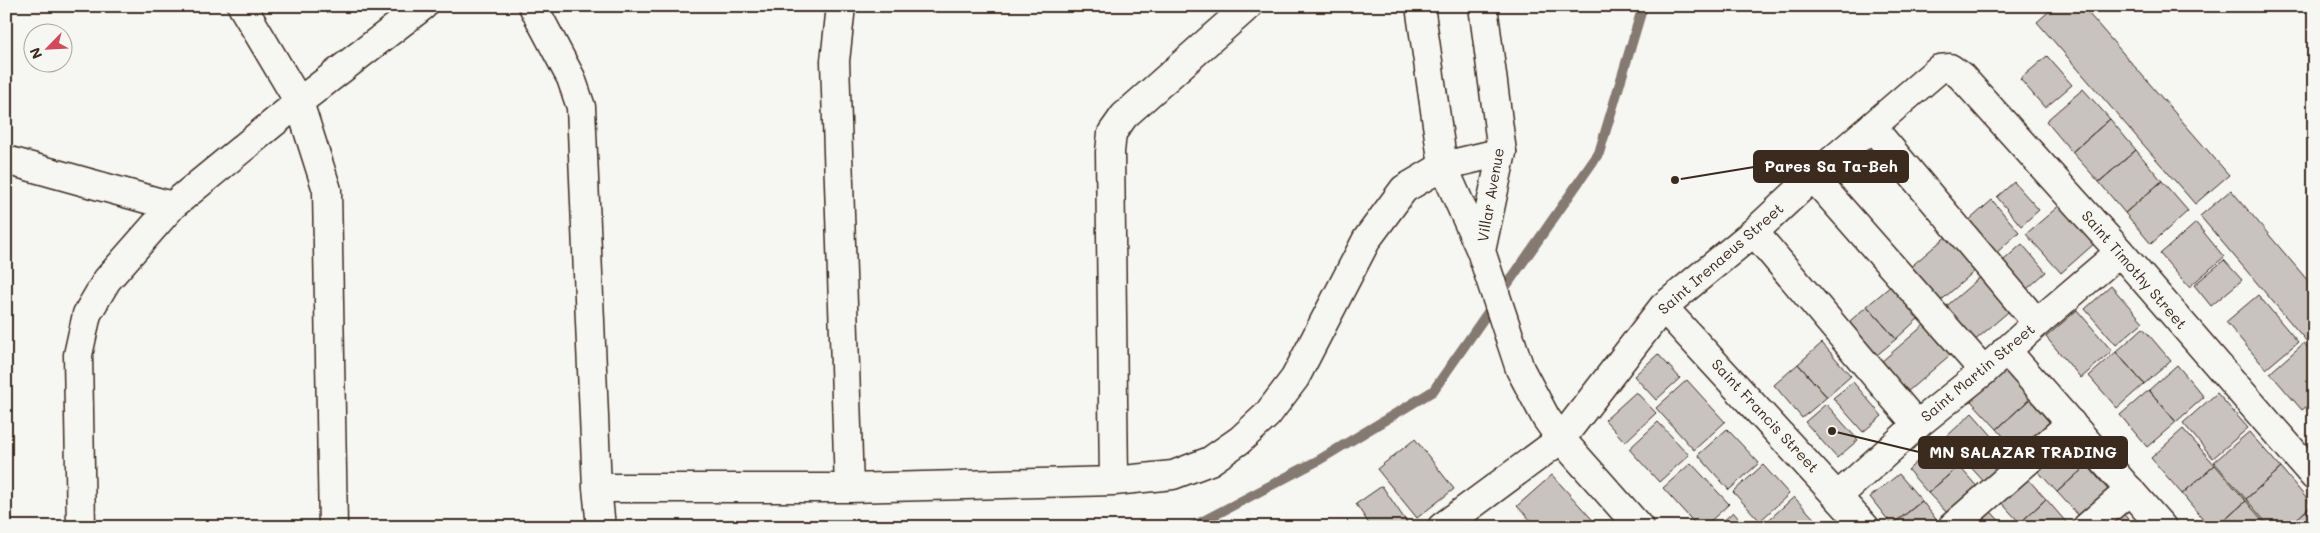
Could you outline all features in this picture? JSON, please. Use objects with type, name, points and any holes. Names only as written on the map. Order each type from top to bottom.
[{"type":"street","points":[[242,6],[299,102],[327,190],[333,527]]},
{"type":"street","points":[[81,527],[78,355],[87,314],[107,280],[172,206],[299,102],[423,6]]},
{"type":"street","points":[[533,6],[571,78],[581,107],[596,488],[600,527]]},
{"type":"street","points":[[841,6],[835,61],[850,488]]},
{"type":"street","points":[[1114,480],[1110,152],[1112,133],[1124,116],[1248,6]]},
{"type":"street","name":"Villar Avenue","points":[[1420,6],[1443,166],[1481,251]]},
{"type":"street","name":"Villar Avenue","points":[[1481,251],[1502,152],[1483,6]]},
{"type":"street","name":"Saint Irenaeus Street","points":[[1442,527],[1554,428],[1663,307],[1754,232],[1813,176],[1939,69],[1950,68]]},
{"type":"street","name":"Saint Timothy Street","points":[[1950,68],[1961,76],[2120,252],[2314,476]]},
{"type":"street","points":[[1872,127],[2037,323]]},
{"type":"street","points":[[596,488],[850,488],[1114,480],[1174,475],[1210,461],[1240,440],[1267,415],[1295,378],[1367,238],[1404,189],[1443,166],[1502,152]]},
{"type":"street","points":[[6,160],[172,206]]},
{"type":"street","points":[[1813,176],[1984,372]]},
{"type":"street","points":[[1754,232],[1917,425]]},
{"type":"street","points":[[1481,251],[1520,369],[1554,428],[1639,527]]},
{"type":"street","name":"Saint Martin Street","points":[[1838,496],[1917,425],[1984,372],[2006,350],[2120,252]]},
{"type":"street","name":"Saint Francis Street","points":[[1663,307],[1865,527]]},
{"type":"street","points":[[2006,350],[2162,527]]},
{"type":"street","points":[[1952,527],[2071,423]]},
{"type":"street","points":[[2087,527],[2130,490]]},
{"type":"building","points":[[2055,6],[2082,6],[2229,175],[2195,204],[2037,22]]},
{"type":"building","points":[[2047,56],[2072,85],[2045,108],[2020,79]]},
{"type":"building","points":[[2083,89],[2110,119],[2072,152],[2046,121]]},
{"type":"building","points":[[2110,119],[2136,150],[2099,182],[2072,152]]},
{"type":"building","points":[[2136,150],[2162,181],[2125,213],[2099,182]]},
{"type":"building","points":[[2162,181],[2188,211],[2151,244],[2125,213]]},
{"type":"building","points":[[2014,182],[2039,210],[2021,226],[1997,197]]},
{"type":"building","points":[[2231,190],[2314,288],[2314,350],[2200,216]]},
{"type":"building","points":[[1992,200],[2019,232],[1994,255],[1966,223]]},
{"type":"building","points":[[2061,204],[2095,243],[2061,273],[2026,234]]},
{"type":"building","points":[[2196,223],[2224,257],[2189,287],[2160,254]]},
{"type":"building","points":[[1949,234],[1978,268],[1936,305],[1907,270]]},
{"type":"building","points":[[2022,244],[2046,272],[2019,296],[1995,268]]},
{"type":"building","points":[[2224,260],[2242,280],[2211,306],[2194,285]]},
{"type":"building","points":[[1985,273],[2014,307],[1972,343],[1942,310]]},
{"type":"building","points":[[1892,285],[1920,317],[1896,339],[1867,306]]},
{"type":"building","points":[[2111,286],[2143,322],[2116,345],[2085,309]]},
{"type":"building","points":[[2258,295],[2298,342],[2266,369],[2226,322]]},
{"type":"building","points":[[1867,306],[1896,339],[1871,360],[1842,328]]},
{"type":"building","points":[[2077,310],[2112,351],[2081,378],[2046,337]]},
{"type":"building","points":[[1924,325],[1950,355],[1907,392],[1881,362]]},
{"type":"building","points":[[2143,328],[2171,361],[2144,384],[2116,352]]},
{"type":"building","points":[[1822,343],[1851,376],[1827,397],[1798,364]]},
{"type":"building","points":[[2304,343],[2314,355],[2314,401],[2302,410],[2270,373]]},
{"type":"building","points":[[2116,352],[2144,384],[2117,408],[2089,376]]},
{"type":"building","points":[[1658,354],[1680,378],[1656,400],[1634,376]]},
{"type":"building","points":[[1798,364],[1827,397],[1802,418],[1774,385]]},
{"type":"building","points":[[2177,365],[2204,397],[2176,422],[2149,390]]},
{"type":"building","points":[[2006,369],[2031,398],[1997,429],[1971,401]]},
{"type":"building","points":[[1687,380],[1725,422],[1694,450],[1656,408]]},
{"type":"building","points":[[1853,382],[1882,416],[1863,432],[1833,398]]},
{"type":"building","points":[[2149,390],[2176,422],[2147,447],[2120,415]]},
{"type":"building","points":[[1636,392],[1656,413],[1625,442],[1605,420]]},
{"type":"building","points":[[2217,393],[2248,428],[2213,458],[2183,423]]},
{"type":"building","points":[[2031,398],[2057,426],[2022,458],[1997,429]]},
{"type":"building","points":[[1826,404],[1858,440],[1837,458],[1805,422]]},
{"type":"building","points":[[1972,413],[1993,437],[1966,462],[1945,438]]},
{"type":"building","points":[[1658,422],[1689,455],[1659,482],[1629,449]]},
{"type":"building","points":[[1727,429],[1759,463],[1729,490],[1698,455]]},
{"type":"building","points":[[2183,429],[2215,465],[2182,494],[2151,458]]},
{"type":"building","points":[[2249,432],[2281,468],[2246,499],[2214,462]]},
{"type":"building","points":[[1993,437],[2014,461],[1987,485],[1966,462]]},
{"type":"building","points":[[1415,439],[1454,489],[1417,518],[1377,469]]},
{"type":"building","points":[[2064,440],[2087,465],[2057,492],[2034,467]]},
{"type":"building","points":[[1937,443],[1959,466],[1928,493],[1908,470]]},
{"type":"building","points":[[1691,463],[1729,504],[1704,527],[1698,527],[1663,488]]},
{"type":"building","points":[[1763,465],[1789,494],[1760,521],[1733,492]]},
{"type":"building","points":[[2087,465],[2109,491],[2080,517],[2057,492]]},
{"type":"building","points":[[2215,465],[2246,501],[2217,527],[2210,527],[2182,494]]},
{"type":"building","points":[[1959,466],[1979,489],[1950,516],[1928,493]]},
{"type":"building","points":[[2281,468],[2312,505],[2288,527],[2270,527],[2246,499]]},
{"type":"building","points":[[1899,474],[1922,501],[1892,525],[1870,497]]},
{"type":"building","points":[[1552,475],[1599,527],[1537,527],[1517,506]]},
{"type":"building","points":[[2025,476],[2046,499],[2020,523],[1998,499]]},
{"type":"building","points":[[1382,486],[1408,524],[1403,527],[1371,527],[1356,504]]},
{"type":"building","points":[[1794,497],[1822,527],[1762,526]]},
{"type":"building","points":[[2046,499],[2066,522],[2062,527],[2023,527],[2020,523]]},
{"type":"building","points":[[1922,501],[1942,527],[1894,527],[1892,525]]},
{"type":"building","points":[[2246,501],[2268,527],[2217,527]]},
{"type":"building","points":[[1984,504],[2005,527],[1959,527]]},
{"type":"building","points":[[2312,505],[2314,527],[2288,527]]},
{"type":"building","points":[[2120,510],[2135,527],[2101,527]]},
{"type":"building","points":[[1733,512],[1746,527],[1717,527]]},
{"type":"waterway","points":[[1192,527],[1319,460],[1433,391],[1599,153],[1643,6]]},
{"type":"place","name":"Pares Sa Ta-Beh","points":[[1675,180]]},
{"type":"place","name":"MN SALAZAR TRADING","points":[[1832,431]]}]
